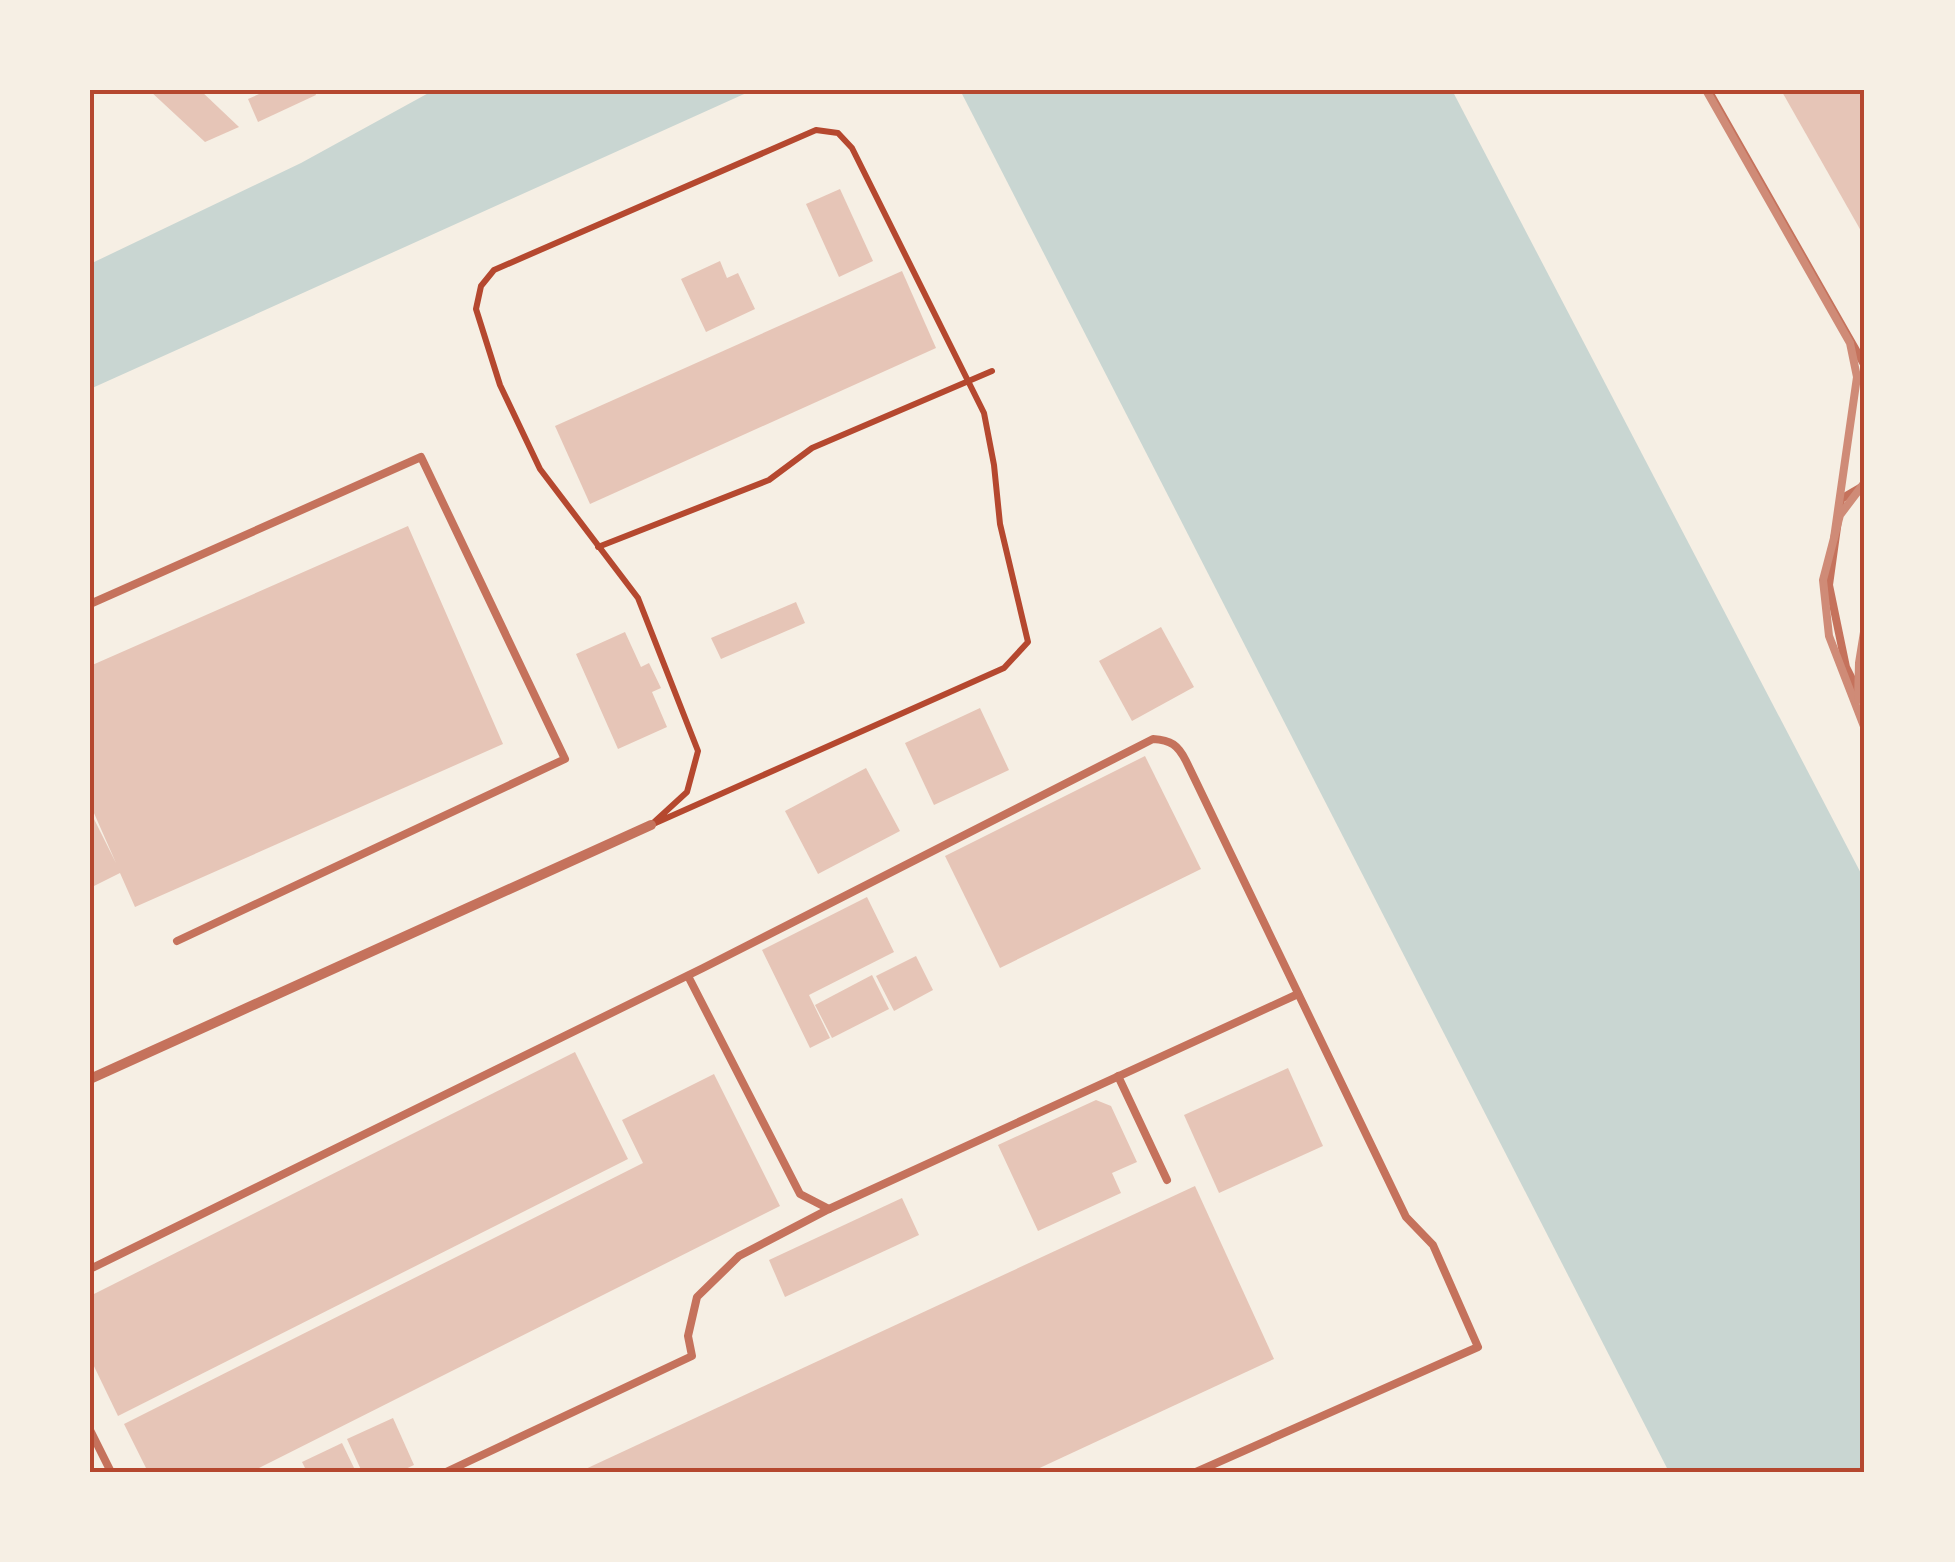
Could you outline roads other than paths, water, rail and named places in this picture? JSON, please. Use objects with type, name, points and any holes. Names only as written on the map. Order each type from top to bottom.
[{"type":"street","points":[[90,1079],[651,826]]},
{"type":"lane","points":[[1708,90],[1865,366]]},
{"type":"lane","points":[[90,604],[420,458],[565,759],[177,941]]},
{"type":"lane","points":[[1865,485],[1841,499],[1829,584],[1846,667],[1865,705]]},
{"type":"lane","points":[[90,1269],[688,976],[1153,738],[1168,740],[1180,748],[1406,1217],[1433,1245],[1478,1347],[1196,1472]]},
{"type":"lane","points":[[688,976],[800,1194],[829,1210]]},
{"type":"lane","points":[[446,1472],[692,1356],[688,1336],[697,1297],[739,1256],[829,1210],[1298,994]]},
{"type":"lane","points":[[1118,1076],[1167,1180]]},
{"type":"lane","points":[[90,1430],[111,1472]]},
{"type":"railway","points":[[1706,90],[1850,343],[1857,377],[1834,538]]},
{"type":"railway","points":[[1865,482],[1840,515],[1823,580],[1829,636],[1865,729]]},
{"type":"railway","points":[[1858,700],[1865,626]]}]
